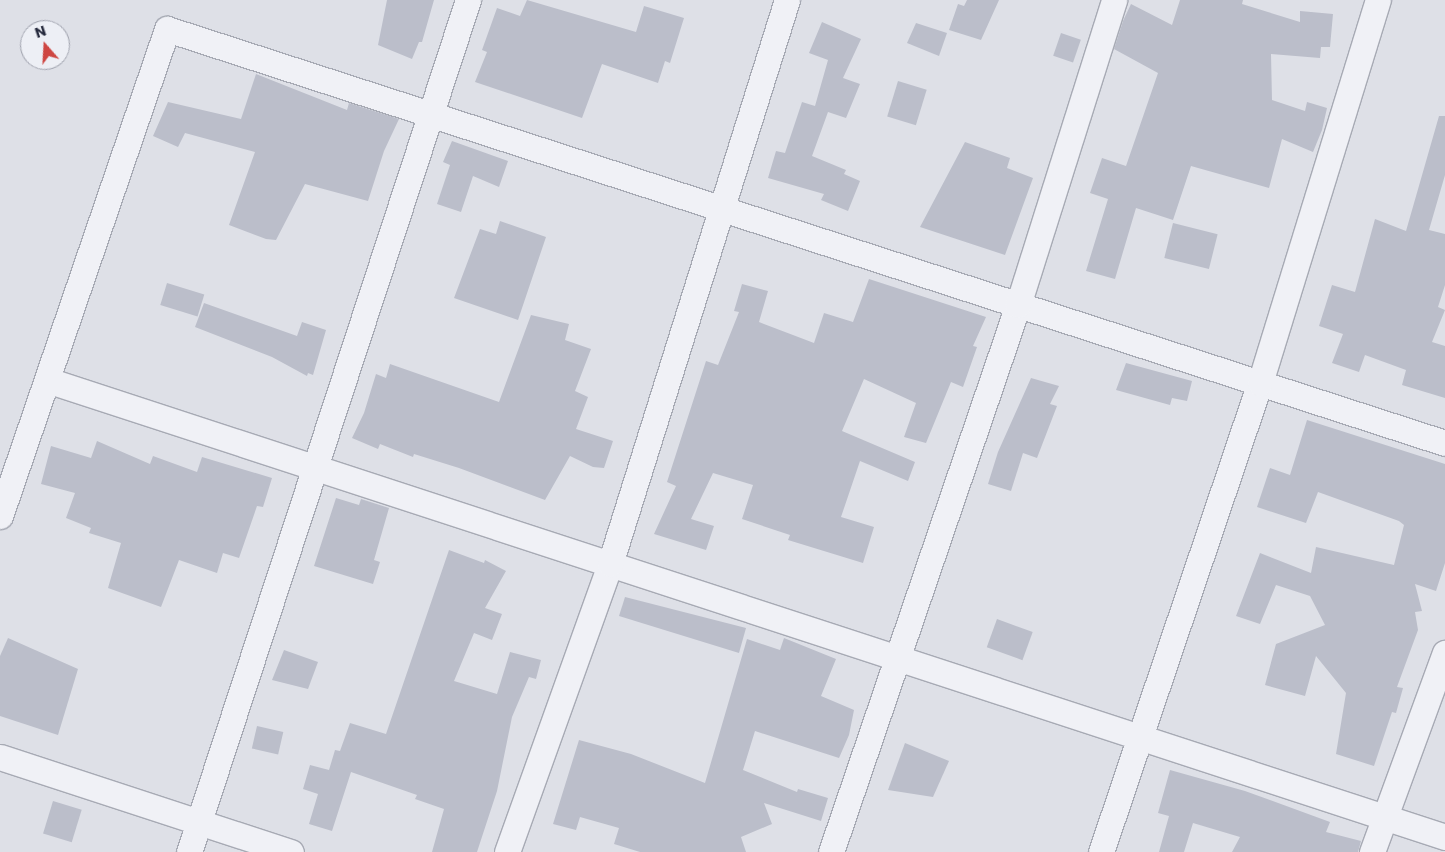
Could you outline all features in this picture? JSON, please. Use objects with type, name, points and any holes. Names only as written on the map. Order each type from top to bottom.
[{"type":"street","points":[[188,852],[468,0]]},
{"type":"street","points":[[507,852],[610,564],[787,0]]},
{"type":"street","points":[[832,852],[896,658],[1018,305],[1114,0]]},
{"type":"street","points":[[1101,852],[1138,736],[1260,383],[1378,0]]},
{"type":"street","points":[[0,516],[167,29],[1445,443]]},
{"type":"street","points":[[47,380],[1445,836]]},
{"type":"street","points":[[1372,852],[1383,816],[1445,653]]},
{"type":"street","points":[[0,757],[291,852]]},
{"type":"building","points":[[387,0],[434,0],[422,42],[419,42],[412,59],[378,45]]},
{"type":"building","points":[[527,0],[636,32],[644,6],[684,18],[670,63],[665,61],[658,83],[602,64],[582,118],[475,82],[487,52],[482,50],[497,8],[520,16]]},
{"type":"building","points":[[967,0],[999,0],[981,40],[949,30],[958,4],[964,6]]},
{"type":"building","points":[[1180,0],[1243,0],[1242,4],[1300,22],[1300,11],[1333,14],[1330,47],[1321,47],[1320,58],[1271,54],[1272,100],[1305,111],[1307,102],[1327,108],[1322,130],[1313,152],[1282,139],[1269,188],[1191,166],[1173,220],[1136,208],[1115,279],[1086,271],[1108,199],[1090,193],[1102,158],[1126,166],[1158,73],[1114,49],[1123,21],[1131,4],[1172,25]]},
{"type":"building","points":[[822,22],[861,39],[843,78],[860,84],[846,118],[828,112],[812,156],[846,170],[844,174],[860,181],[848,211],[821,200],[824,194],[768,178],[776,151],[785,153],[802,102],[815,106],[828,60],[809,53]]},
{"type":"building","points":[[916,23],[947,33],[939,56],[907,43]]},
{"type":"building","points":[[1061,33],[1081,40],[1073,63],[1053,56]]},
{"type":"building","points":[[256,74],[347,110],[349,103],[399,119],[384,151],[368,201],[305,184],[276,240],[266,239],[229,225],[255,152],[185,133],[178,147],[153,136],[168,102],[241,119]]},
{"type":"building","points":[[898,81],[927,90],[916,125],[887,116]]},
{"type":"building","points":[[1439,116],[1445,116],[1445,175],[1429,230],[1445,234],[1445,285],[1438,307],[1445,310],[1432,342],[1445,346],[1445,398],[1402,385],[1406,370],[1365,355],[1359,372],[1332,363],[1343,334],[1319,326],[1332,285],[1355,292],[1375,219],[1406,231]]},
{"type":"building","points":[[452,141],[508,161],[499,187],[473,176],[461,212],[437,204],[450,165],[443,162]]},
{"type":"building","points":[[965,142],[1010,158],[1007,168],[1033,178],[1005,255],[920,227]]},
{"type":"building","points":[[500,221],[546,237],[518,320],[454,298],[480,229],[496,234]]},
{"type":"building","points":[[1173,223],[1218,234],[1209,269],[1164,258]]},
{"type":"building","points":[[869,279],[986,317],[973,346],[977,347],[963,387],[951,382],[926,443],[904,437],[916,403],[864,379],[842,431],[915,462],[908,481],[860,461],[841,517],[874,527],[863,563],[788,540],[790,535],[742,519],[753,485],[713,473],[691,519],[714,526],[706,550],[654,534],[676,486],[667,482],[706,361],[718,365],[739,312],[734,311],[742,284],[768,291],[759,322],[814,343],[824,313],[853,322]]},
{"type":"building","points":[[167,283],[204,294],[198,316],[160,305]]},
{"type":"building","points":[[204,303],[297,336],[302,322],[326,330],[313,375],[308,373],[307,376],[272,357],[195,327]]},
{"type":"building","points":[[531,315],[569,324],[565,340],[591,349],[575,391],[588,397],[576,429],[613,441],[604,468],[593,467],[570,456],[545,500],[459,468],[414,454],[413,457],[380,444],[378,449],[352,438],[364,413],[376,374],[386,378],[390,364],[499,402]]},
{"type":"building","points":[[1126,363],[1192,381],[1187,401],[1172,398],[1170,405],[1116,390]]},
{"type":"building","points":[[1031,378],[1059,386],[1050,404],[1057,406],[1037,458],[1023,453],[1011,491],[988,484],[998,452]]},
{"type":"building","points":[[1307,420],[1445,464],[1445,563],[1436,591],[1415,584],[1422,611],[1415,612],[1418,630],[1397,687],[1403,688],[1396,713],[1392,712],[1374,766],[1336,754],[1346,693],[1316,656],[1305,696],[1265,685],[1276,644],[1325,625],[1310,596],[1276,585],[1260,624],[1236,616],[1260,553],[1311,573],[1316,547],[1394,565],[1404,525],[1399,521],[1318,492],[1306,523],[1257,507],[1270,468],[1290,475]]},
{"type":"building","points":[[97,441],[150,464],[153,456],[197,472],[202,457],[272,478],[263,507],[257,506],[239,558],[223,553],[217,573],[179,560],[161,607],[108,588],[121,543],[89,533],[91,528],[66,518],[75,493],[41,484],[51,446],[91,458]]},
{"type":"building","points":[[336,498],[359,505],[361,499],[389,508],[374,560],[380,562],[373,584],[314,566]]},
{"type":"building","points":[[449,550],[484,563],[485,560],[506,571],[485,608],[502,614],[492,640],[474,633],[454,681],[497,694],[510,652],[541,660],[536,679],[529,677],[512,717],[497,791],[477,852],[432,852],[444,809],[415,799],[417,795],[351,772],[332,831],[309,824],[318,794],[303,789],[310,765],[329,770],[335,750],[340,751],[350,723],[386,734]]},
{"type":"building","points":[[625,597],[746,628],[739,653],[619,616]]},
{"type":"building","points":[[997,619],[1033,632],[1022,660],[987,647]]},
{"type":"building","points":[[8,638],[78,669],[58,735],[0,716],[0,656]]},
{"type":"building","points":[[784,638],[836,659],[821,696],[854,710],[849,735],[839,758],[755,731],[743,770],[797,792],[798,789],[828,798],[821,821],[764,803],[772,824],[741,837],[746,852],[640,852],[614,844],[619,828],[580,817],[576,830],[553,824],[579,740],[631,754],[705,783],[747,639],[780,650]]},
{"type":"building","points":[[284,650],[318,662],[308,689],[272,680]]},
{"type":"building","points":[[257,726],[283,732],[278,754],[252,748]]},
{"type":"building","points":[[905,743],[949,761],[933,797],[888,790]]},
{"type":"building","points":[[1170,770],[1245,791],[1330,822],[1326,832],[1361,841],[1358,852],[1232,852],[1240,837],[1193,823],[1184,852],[1159,852],[1169,816],[1158,813]]},
{"type":"building","points":[[53,801],[82,810],[72,842],[43,834]]}]
